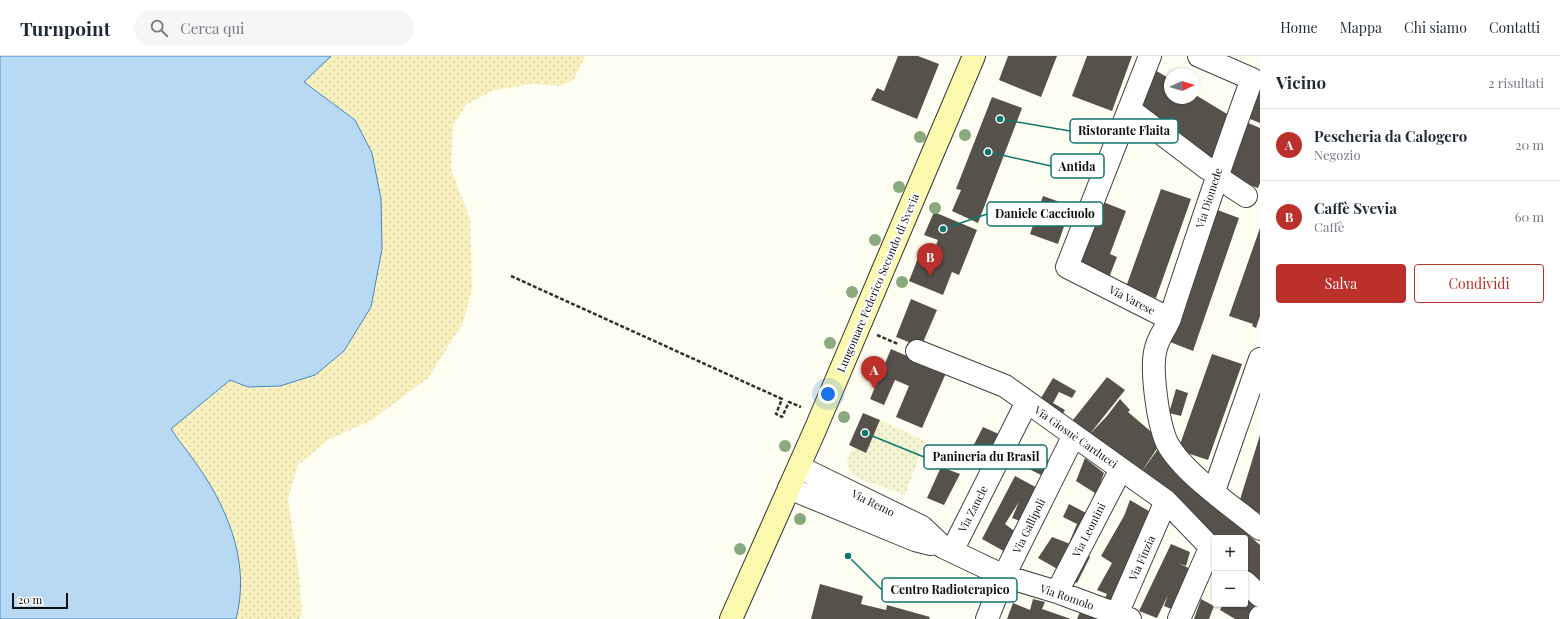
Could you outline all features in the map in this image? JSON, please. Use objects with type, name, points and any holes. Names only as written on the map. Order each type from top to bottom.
[{"type":"street","name":"Lungomare Federico Secondo di Svevia","points":[[731,619],[799,466],[974,56]]},
{"type":"street","name":"Via Varese","points":[[1150,56],[1067,267],[1170,318]]},
{"type":"street","name":"Via Diomede","points":[[1170,318],[1212,173],[1252,79],[1200,56]]},
{"type":"street","points":[[1129,109],[1212,173],[1254,199]]},
{"type":"street","points":[[1170,318],[1156,348],[1154,377],[1158,414],[1167,443],[1182,465],[1260,529]]},
{"type":"street","name":"Via Giosuè Carducci","points":[[917,352],[1005,386],[1166,501],[1212,549]]},
{"type":"street","points":[[1214,491],[1260,359]]},
{"type":"street","name":"Via Zancle","points":[[948,549],[1027,402]]},
{"type":"street","name":"Via Gallipoli","points":[[992,616],[1004,576],[1074,435]]},
{"type":"street","name":"Via Remo","points":[[799,466],[922,527],[948,549]]},
{"type":"street","name":"Via Leontini","points":[[1057,592],[1121,469]]},
{"type":"street","name":"Via Remo","points":[[789,488],[915,540],[948,549],[1004,576]]},
{"type":"street","name":"Via Finzia","points":[[1124,617],[1166,501]]},
{"type":"street","points":[[1178,619],[1212,552]]},
{"type":"street","name":"Via Romolo","points":[[1004,576],[1057,592],[1124,617]]},
{"type":"street","points":[[1248,585],[1260,596]]},
{"type":"path","points":[[511,276],[782,399],[776,414],[782,417],[789,402],[800,407]]},
{"type":"green space","points":[[880,420],[925,441],[905,495],[858,478],[849,470],[847,460],[853,447],[866,453]]},
{"type":"sand","points":[[331,56],[585,56],[574,79],[561,86],[532,84],[494,90],[466,105],[453,126],[451,169],[470,219],[472,288],[463,323],[428,378],[372,420],[328,440],[298,465],[288,499],[298,567],[302,611],[300,619],[236,619],[240,601],[200,469],[171,429],[230,380],[248,387],[355,120],[303,82]]},
{"type":"water","points":[[0,56],[331,56],[304,82],[355,120],[372,153],[381,199],[382,249],[371,307],[344,351],[315,375],[280,386],[248,387],[230,380],[171,429],[211,486],[228,522],[239,560],[240,599],[236,619],[0,619]]},
{"type":"building","points":[[898,56],[918,56],[939,64],[917,119],[871,100],[877,88],[884,91]]},
{"type":"building","points":[[1008,56],[1057,56],[1041,97],[999,80]]},
{"type":"building","points":[[1087,56],[1132,56],[1112,111],[1072,96]]},
{"type":"building","points":[[1155,70],[1164,75],[1164,104],[1200,104],[1200,98],[1232,117],[1215,162],[1141,107]]},
{"type":"building","points":[[1255,91],[1260,93],[1260,123],[1245,117]]},
{"type":"building","points":[[992,97],[1022,108],[978,223],[952,211],[961,190],[956,189]]},
{"type":"building","points":[[1246,122],[1260,128],[1260,183],[1258,188],[1226,176]]},
{"type":"building","points":[[1161,189],[1191,199],[1156,298],[1126,287]]},
{"type":"building","points":[[1043,196],[1071,206],[1058,244],[1030,234]]},
{"type":"building","points":[[1098,200],[1126,211],[1110,254],[1117,257],[1108,280],[1073,267]]},
{"type":"building","points":[[1212,208],[1239,218],[1193,351],[1165,340]]},
{"type":"building","points":[[934,212],[977,230],[959,275],[952,272],[943,295],[909,281],[918,258],[929,263],[938,240],[924,235]]},
{"type":"building","points":[[1260,228],[1260,316],[1256,328],[1252,326],[1253,324],[1229,316]]},
{"type":"building","points":[[911,299],[937,310],[921,347],[896,337]]},
{"type":"building","points":[[891,349],[946,373],[922,428],[896,417],[909,386],[895,380],[884,405],[870,399]]},
{"type":"building","points":[[1212,354],[1242,364],[1208,460],[1178,450]]},
{"type":"building","points":[[1107,377],[1125,390],[1089,435],[1107,416],[1120,399],[1130,410],[1128,412],[1162,441],[1140,474],[1158,449],[1176,473],[1203,498],[1204,496],[1260,545],[1260,584],[1248,574],[1248,535],[1212,536],[1069,425]]},
{"type":"building","points":[[1053,378],[1076,391],[1072,398],[1059,392],[1053,403],[1065,410],[1060,418],[1038,403]]},
{"type":"building","points":[[1176,389],[1188,393],[1181,416],[1169,413]]},
{"type":"building","points":[[863,413],[880,420],[866,453],[849,445]]},
{"type":"building","points":[[983,427],[1001,435],[984,469],[966,460]]},
{"type":"building","points":[[1260,435],[1260,513],[1238,506]]},
{"type":"building","points":[[1034,451],[1051,462],[1047,478],[1025,467]]},
{"type":"building","points":[[1085,458],[1104,473],[1101,481],[1107,486],[1097,507],[1091,502],[1095,493],[1076,481]]},
{"type":"building","points":[[941,467],[960,474],[944,505],[927,498]]},
{"type":"building","points":[[1015,476],[1041,490],[1025,523],[1012,518],[1019,502],[1005,524],[1017,533],[1009,554],[982,539]]},
{"type":"building","points":[[1130,500],[1152,513],[1116,603],[1105,598],[1107,594],[1097,590],[1112,563],[1101,556],[1124,516]]},
{"type":"building","points":[[1069,504],[1090,515],[1061,571],[1038,558],[1052,537],[1073,545],[1069,543],[1077,524],[1063,517]]},
{"type":"building","points":[[1171,544],[1190,552],[1186,566],[1178,563],[1195,571],[1176,611],[1164,606],[1168,595],[1157,618],[1139,611]]},
{"type":"building","points":[[1083,551],[1090,557],[1077,583],[1068,579]]},
{"type":"building","points":[[820,584],[863,596],[861,604],[886,610],[887,605],[930,617],[929,619],[811,619]]},
{"type":"building","points":[[1033,599],[1045,602],[1042,609],[1071,619],[1007,619],[1013,603],[1030,610]]},
{"type":"building","points":[[1201,599],[1214,607],[1209,619],[1194,619]]},
{"type":"building","points":[[1248,600],[1255,607],[1251,619],[1235,619],[1220,610],[1222,607],[1248,607]]},
{"type":"building","points":[[1082,607],[1102,619],[1077,619]]},
{"type":"place","name":"Ristorante Flaita","points":[[1000,119]]},
{"type":"place","name":"Antida","points":[[988,152]]},
{"type":"place","name":"Daniele Cacciuolo","points":[[943,229]]},
{"type":"place","name":"Caffè Svevia","points":[[930,276]]},
{"type":"place","name":"Pescheria da Calogero","points":[[874,389]]},
{"type":"place","name":"Panineria du Brasil","points":[[865,433]]},
{"type":"place","name":"Centro Radioterapico","points":[[848,556]]}]
